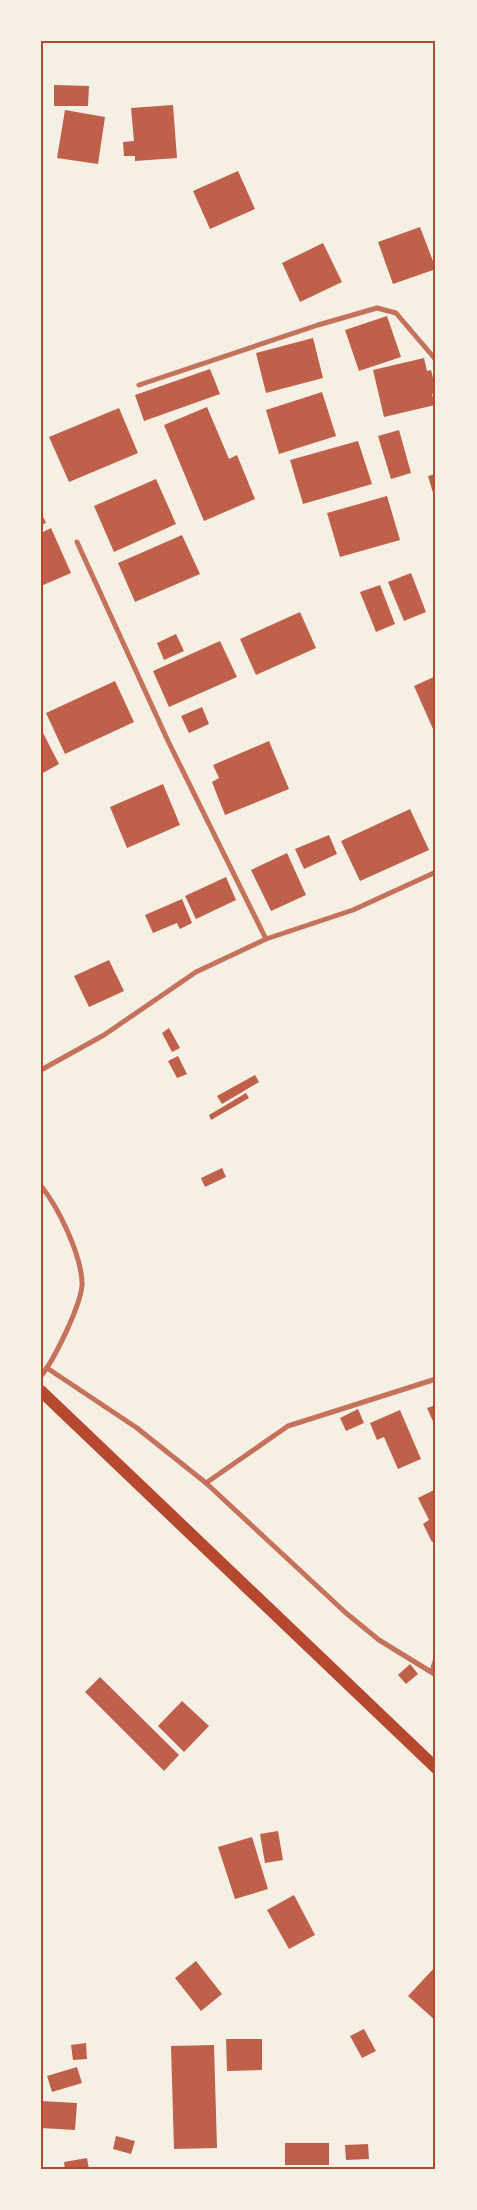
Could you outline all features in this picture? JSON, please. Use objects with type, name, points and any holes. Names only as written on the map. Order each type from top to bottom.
[{"type":"main road","points":[[41,1391],[436,1768]]},
{"type":"street","points":[[139,385],[280,337],[377,308],[396,313],[436,360]]},
{"type":"street","points":[[77,542],[168,741],[266,939]]},
{"type":"street","points":[[41,1070],[104,1035],[196,972],[266,939],[353,910],[436,872]]},
{"type":"street","points":[[41,1186],[50,1197],[74,1246],[83,1283],[70,1325],[41,1376]]},
{"type":"street","points":[[47,1368],[137,1428],[206,1483],[346,1613],[379,1640],[434,1673],[436,1658]]},
{"type":"street","points":[[206,1483],[288,1426],[436,1379]]},
{"type":"building","points":[[54,85],[89,86],[88,106],[54,106]]},
{"type":"building","points":[[173,105],[177,158],[135,161],[135,156],[124,156],[123,142],[134,141],[131,108]]},
{"type":"building","points":[[65,110],[105,117],[98,164],[57,158]]},
{"type":"building","points":[[238,171],[255,209],[210,229],[193,191]]},
{"type":"building","points":[[420,227],[436,269],[393,284],[378,242]]},
{"type":"building","points":[[323,243],[342,282],[300,302],[282,263]]},
{"type":"building","points":[[387,316],[401,357],[359,371],[345,330]]},
{"type":"building","points":[[313,338],[323,378],[266,393],[256,353]]},
{"type":"building","points":[[424,358],[427,371],[431,370],[436,390],[436,393],[432,394],[435,405],[384,417],[373,370]]},
{"type":"building","points":[[210,369],[220,394],[144,421],[135,395]]},
{"type":"building","points":[[322,392],[336,436],[279,454],[266,410]]},
{"type":"building","points":[[207,407],[229,459],[237,455],[255,499],[204,521],[164,425]]},
{"type":"building","points":[[119,408],[138,453],[69,482],[49,437]]},
{"type":"building","points":[[399,430],[411,473],[391,479],[378,436]]},
{"type":"building","points":[[358,441],[372,484],[303,504],[290,460]]},
{"type":"building","points":[[436,474],[436,500],[435,500],[428,476]]},
{"type":"building","points":[[156,479],[176,524],[114,552],[94,506]]},
{"type":"building","points":[[387,496],[400,540],[340,557],[327,513]]},
{"type":"building","points":[[41,512],[46,523],[41,525]]},
{"type":"building","points":[[51,528],[71,573],[41,586],[41,533]]},
{"type":"building","points":[[182,535],[200,574],[135,602],[118,563]]},
{"type":"building","points":[[411,573],[426,612],[404,621],[388,582]]},
{"type":"building","points":[[380,585],[395,624],[376,632],[360,592]]},
{"type":"building","points":[[300,612],[316,648],[256,675],[240,639]]},
{"type":"building","points":[[176,634],[184,651],[164,660],[157,643]]},
{"type":"building","points":[[220,641],[237,677],[169,707],[153,671]]},
{"type":"building","points":[[436,676],[436,728],[433,729],[414,686]]},
{"type":"building","points":[[115,681],[134,722],[65,754],[46,713]]},
{"type":"building","points":[[202,707],[209,724],[189,733],[181,716]]},
{"type":"building","points":[[41,729],[59,764],[41,774]]},
{"type":"building","points":[[269,741],[289,789],[225,815],[212,782],[219,778],[213,765]]},
{"type":"building","points":[[163,784],[180,825],[127,848],[110,807]]},
{"type":"building","points":[[410,809],[429,850],[360,881],[341,841]]},
{"type":"building","points":[[329,835],[337,854],[304,869],[295,849]]},
{"type":"building","points":[[287,853],[306,895],[271,911],[251,870]]},
{"type":"building","points":[[226,877],[236,900],[196,919],[185,896]]},
{"type":"building","points":[[182,899],[192,923],[180,929],[177,923],[153,933],[145,915]]},
{"type":"building","points":[[109,960],[124,991],[89,1007],[74,976]]},
{"type":"building","points":[[169,1028],[180,1048],[172,1052],[162,1033]]},
{"type":"building","points":[[178,1056],[187,1074],[177,1078],[168,1061]]},
{"type":"building","points":[[255,1075],[259,1082],[222,1104],[217,1096]]},
{"type":"building","points":[[246,1093],[249,1098],[211,1120],[209,1115]]},
{"type":"building","points":[[222,1168],[226,1177],[205,1187],[201,1178]]},
{"type":"building","points":[[436,1405],[436,1428],[427,1408]]},
{"type":"building","points":[[358,1409],[364,1423],[346,1431],[340,1418]]},
{"type":"building","points":[[400,1410],[421,1459],[398,1469],[384,1437],[377,1440],[370,1423]]},
{"type":"building","points":[[436,1489],[436,1540],[432,1542],[423,1524],[429,1520],[418,1498]]},
{"type":"building","points":[[410,1664],[418,1674],[406,1684],[398,1675]]},
{"type":"building","points":[[100,1677],[179,1755],[164,1771],[85,1692]]},
{"type":"building","points":[[182,1701],[209,1726],[184,1752],[158,1726]]},
{"type":"building","points":[[278,1831],[283,1860],[265,1863],[260,1834]]},
{"type":"building","points":[[252,1837],[268,1889],[235,1899],[218,1847]]},
{"type":"building","points":[[294,1895],[315,1935],[289,1949],[267,1910]]},
{"type":"building","points":[[196,1961],[222,1994],[201,2011],[175,1978]]},
{"type":"building","points":[[436,1966],[436,2021],[408,1996]]},
{"type":"building","points":[[364,2029],[376,2051],[362,2058],[350,2036]]},
{"type":"building","points":[[226,2039],[262,2039],[262,2070],[227,2071]]},
{"type":"building","points":[[86,2043],[87,2059],[73,2060],[71,2045]]},
{"type":"building","points":[[214,2045],[217,2148],[174,2149],[171,2046]]},
{"type":"building","points":[[77,2067],[82,2083],[52,2092],[47,2076]]},
{"type":"building","points":[[41,2101],[77,2103],[75,2130],[41,2128]]},
{"type":"building","points":[[116,2136],[135,2141],[131,2154],[113,2149]]},
{"type":"building","points":[[285,2143],[329,2143],[329,2165],[285,2165]]},
{"type":"building","points":[[368,2144],[369,2159],[346,2160],[345,2145]]},
{"type":"building","points":[[87,2158],[89,2169],[65,2169],[64,2162]]}]
